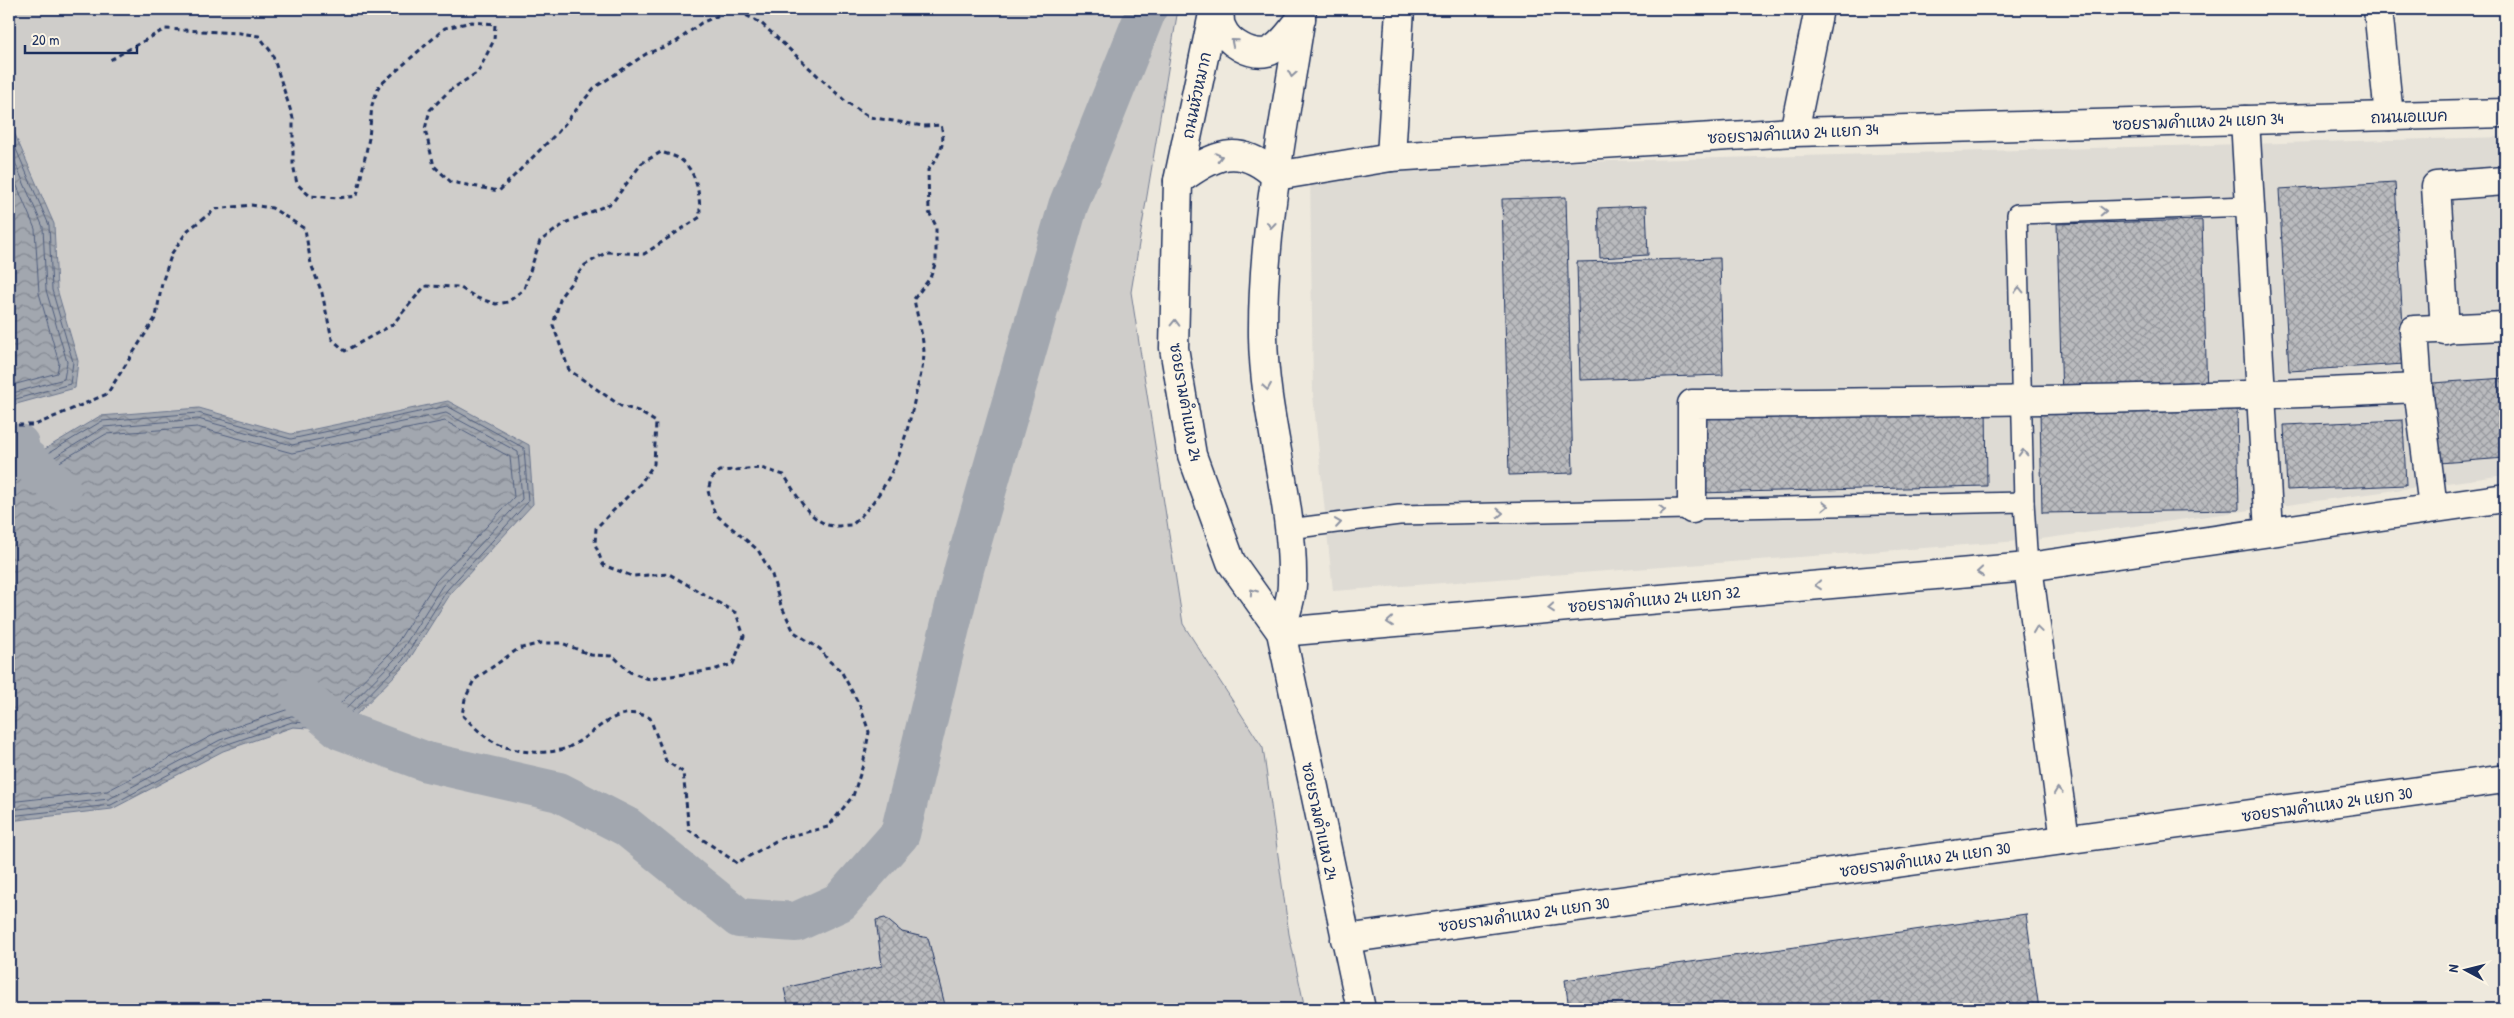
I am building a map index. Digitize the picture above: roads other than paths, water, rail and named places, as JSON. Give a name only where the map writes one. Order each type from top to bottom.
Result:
[{"type":"street","name":"ถนนหัวหมาก","points":[[1178,181],[1214,9]]},
{"type":"street","points":[[1219,9],[1222,28],[1228,38],[1238,46],[1251,51],[1268,52],[1282,42],[1301,14]]},
{"type":"street","points":[[1390,157],[1400,9]]},
{"type":"street","points":[[1794,132],[1819,9]]},
{"type":"street","points":[[2378,9],[2389,116]]},
{"type":"street","points":[[1276,176],[1301,14]]},
{"type":"street","name":"ถนนเอแบค","points":[[2313,118],[2505,113]]},
{"type":"street","name":"ซอยรามคำแหง 24 แยก 34","points":[[1276,176],[1390,157],[1794,132],[2313,118]]},
{"type":"street","points":[[2245,120],[2269,532]]},
{"type":"street","points":[[1178,181],[1209,160],[1231,154],[1265,166],[1276,176]]},
{"type":"street","name":"ซอยรามคำแหง 24","points":[[1276,176],[1266,277],[1264,367],[1289,530],[1292,586],[1281,632]]},
{"type":"street","name":"ซอยรามคำแหง 24","points":[[1178,181],[1174,348],[1192,456],[1231,562],[1281,632],[1361,1009]]},
{"type":"street","points":[[2446,330],[2436,186],[2505,181]]},
{"type":"street","points":[[2433,508],[2418,388],[2414,330],[2505,326]]},
{"type":"street","points":[[1692,509],[1692,404],[2021,402],[2261,396],[2418,388]]},
{"type":"street","name":"ซอยรามคำแหง 24 แยก 32","points":[[1281,632],[2028,567],[2505,498]]},
{"type":"street","points":[[2028,567],[2065,840]]},
{"type":"street","name":"ซอยรามคำแหง 24 แยก 30","points":[[1345,939],[2505,779]]},
{"type":"lane","points":[[2028,567],[2024,502],[2017,214],[2250,206]]},
{"type":"lane","points":[[1289,530],[1399,515],[2024,502]]},
{"type":"water","points":[[9,121],[54,224],[57,289],[78,361],[75,388],[9,406]]},
{"type":"water","points":[[448,401],[529,445],[533,504],[451,593],[407,663],[341,730],[293,727],[223,751],[112,809],[9,821],[9,454],[40,452],[100,416],[199,408],[291,434]]},
{"type":"waterway","points":[[300,695],[341,730],[427,762],[559,792],[627,827],[739,918],[796,922],[840,902],[900,834],[964,569],[1068,206],[1147,9]]},
{"type":"waterway","points":[[19,444],[20,453],[61,489]]}]
